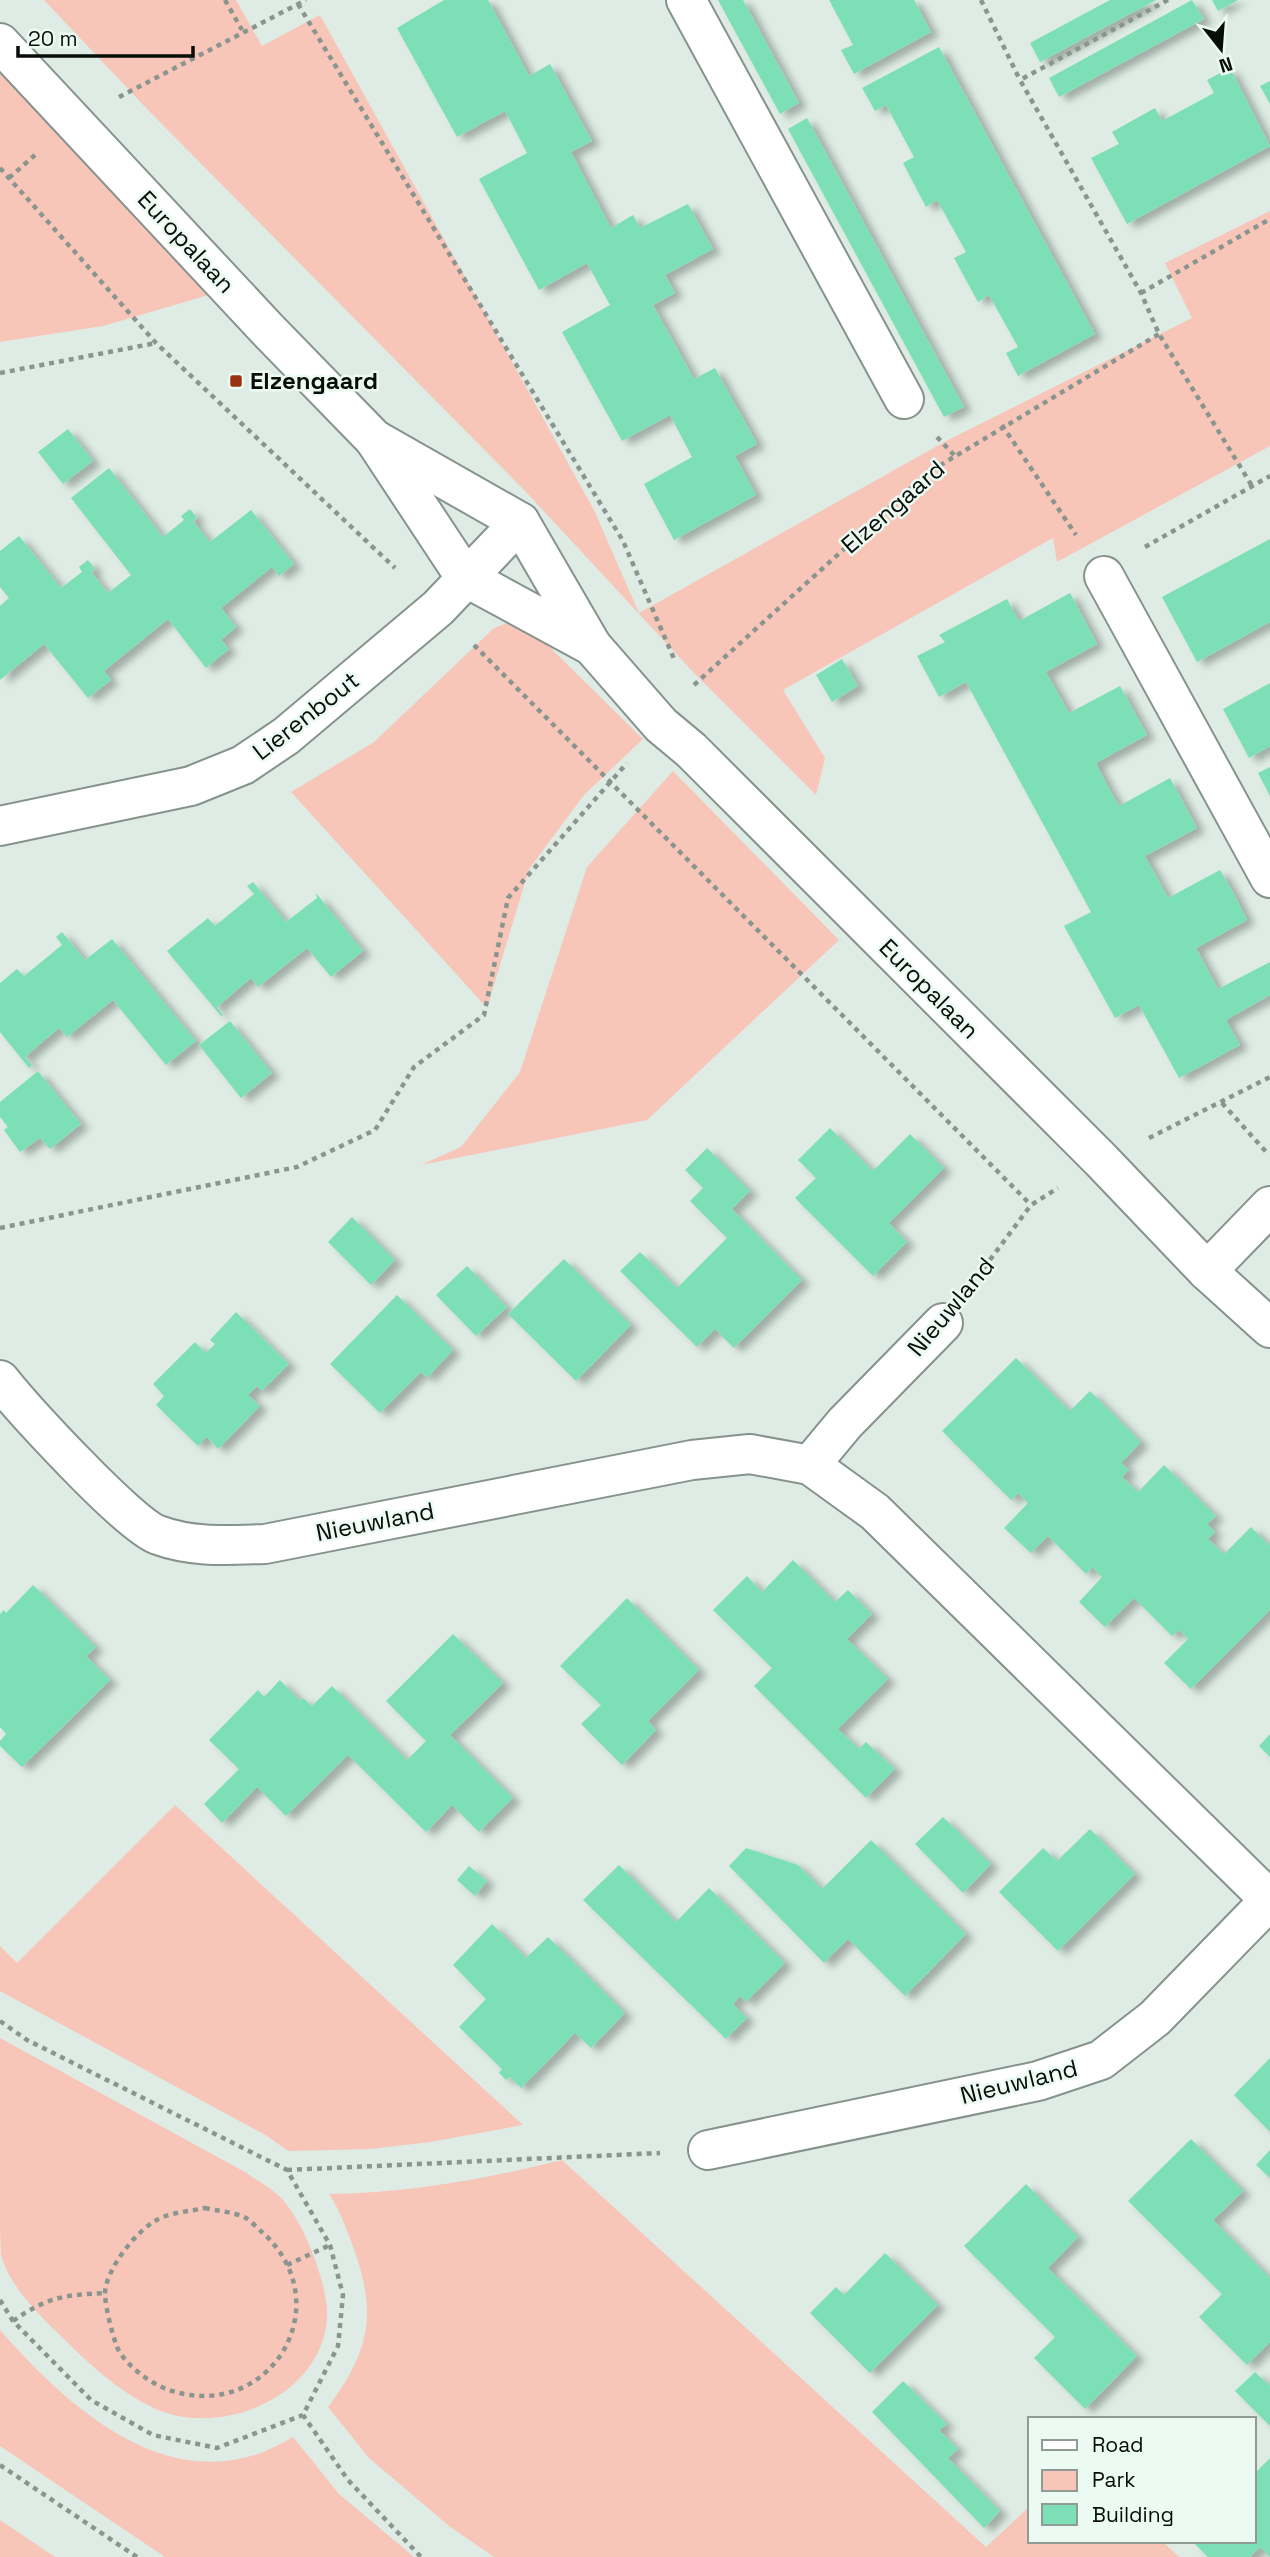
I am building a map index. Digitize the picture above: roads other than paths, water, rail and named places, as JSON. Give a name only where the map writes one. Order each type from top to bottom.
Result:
[{"type":"street","points":[[686,0],[904,399]]},
{"type":"street","name":"Europalaan","points":[[0,43],[374,439],[465,577],[593,646]]},
{"type":"street","name":"Europalaan","points":[[374,439],[520,522],[593,646],[661,725],[691,750],[1101,1160],[1207,1271],[1270,1328]]},
{"type":"street","name":"Lierenbout","points":[[0,826],[191,786],[243,765],[286,736],[438,608],[520,522]]},
{"type":"street","points":[[1104,576],[1270,878]]},
{"type":"street","points":[[1207,1271],[1270,1206]]},
{"type":"street","name":"Nieuwland","points":[[810,1465],[845,1423],[943,1323]]},
{"type":"street","name":"Nieuwland","points":[[0,1380],[20,1405],[155,1535],[204,1545],[265,1544],[692,1460],[750,1454],[810,1465],[876,1511],[1270,1900],[1155,2018],[1101,2060],[1038,2081],[708,2150]]},
{"type":"place","name":"Elzengaard","points":[[236,381]]}]
